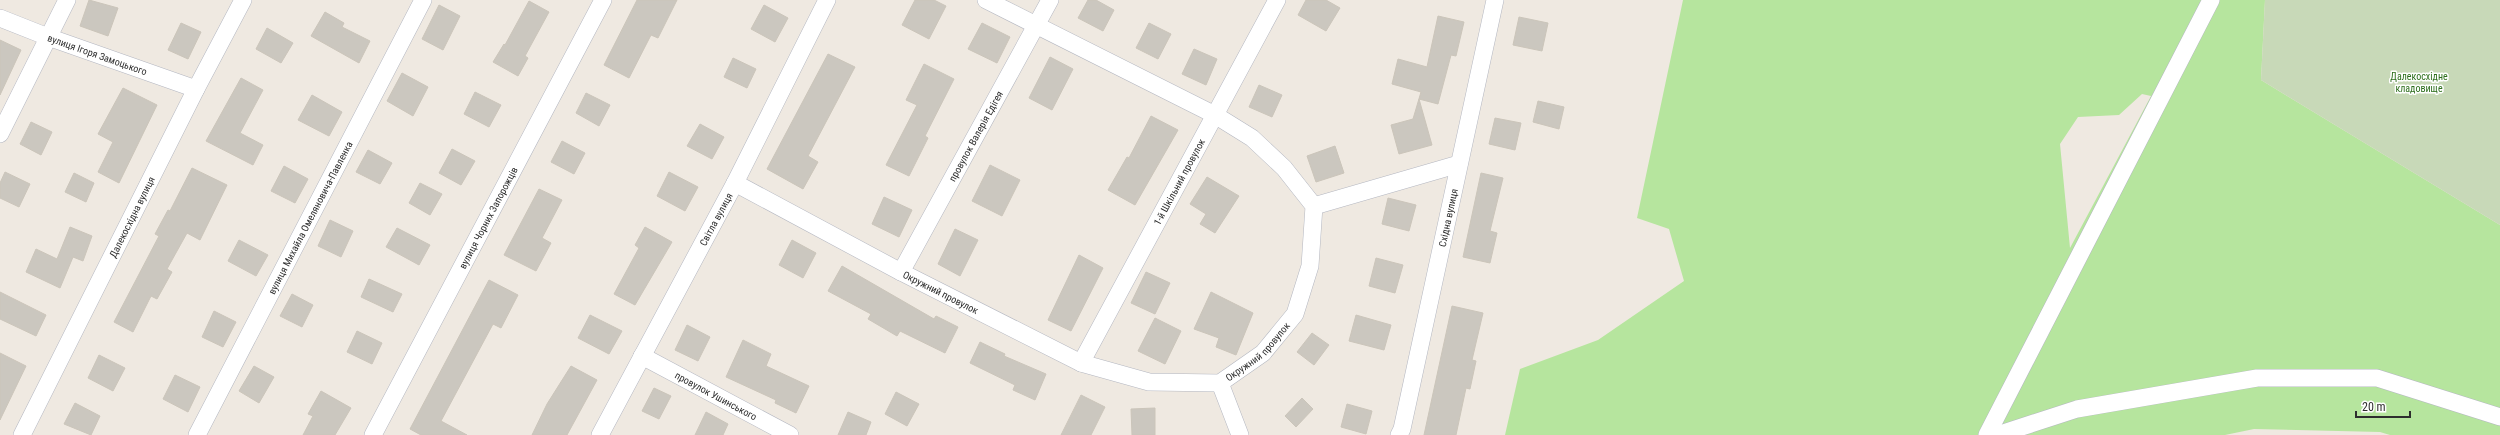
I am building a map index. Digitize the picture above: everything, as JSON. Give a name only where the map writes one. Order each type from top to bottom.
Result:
[{"type":"street","points":[[0,134],[67,0]]},
{"type":"street","name":"Далекосхідна вулиця","points":[[22,435],[196,89],[243,0]]},
{"type":"street","name":"вулиця Михайла Омеляновича-Павленка","points":[[197,435],[423,0]]},
{"type":"street","name":"вулиця Чорних Запорожців","points":[[373,435],[603,0]]},
{"type":"street","points":[[986,0],[1215,115],[1252,138],[1284,168],[1314,206],[1459,164]]},
{"type":"street","name":"провулок Валерія Едігея","points":[[901,272],[1050,0]]},
{"type":"street","name":"1-й Шкільний провулок","points":[[1082,363],[1277,0]]},
{"type":"street","name":"Східна вулиця","points":[[1399,435],[1402,429],[1496,0]]},
{"type":"street","points":[[1987,435],[2211,0]]},
{"type":"street","name":"Світла вулиця","points":[[600,435],[735,183],[820,2]]},
{"type":"street","name":"вулиця Ігоря Замоцького","points":[[0,18],[48,37],[196,89]]},
{"type":"street","name":"Окружний провулок","points":[[735,183],[901,272],[1082,363],[1149,382],[1220,383],[1263,353],[1295,314],[1310,266],[1314,206]]},
{"type":"street","name":"провулок Ушинського","points":[[642,356],[790,435]]},
{"type":"street","points":[[1997,435],[2077,409],[2257,378],[2378,378],[2500,417]]},
{"type":"street","points":[[1220,383],[1240,435]]},
{"type":"green space","points":[[1683,0],[2265,0],[2261,80],[2500,225],[2500,435],[2390,435],[2380,432],[2254,429],[2225,435],[1505,435],[1520,369],[1598,340],[1684,281],[1669,229],[1637,218]],"holes":[[[2142,94],[2151,96],[2070,248],[2060,144],[2078,117],[2119,115]]]},
{"type":"green space","name":"Далекосхідне кладовище","points":[[2265,0],[2500,0],[2500,225],[2261,80]]},
{"type":"building","points":[[89,0],[118,8],[108,36],[80,26]]},
{"type":"building","points":[[637,0],[677,0],[658,38],[651,35],[629,78],[604,65]]},
{"type":"building","points":[[915,0],[934,0],[946,6],[929,39],[902,25]]},
{"type":"building","points":[[1088,0],[1096,0],[1114,10],[1103,31],[1078,18]]},
{"type":"building","points":[[1306,0],[1326,0],[1340,8],[1326,31],[1298,15]]},
{"type":"building","points":[[529,1],[549,12],[525,56],[528,58],[518,76],[493,62],[504,44],[505,45]]},
{"type":"building","points":[[439,5],[460,16],[443,50],[422,39]]},
{"type":"building","points":[[764,5],[788,18],[775,42],[751,29]]},
{"type":"building","points":[[325,12],[344,23],[342,27],[370,41],[359,63],[311,36]]},
{"type":"building","points":[[1438,16],[1464,22],[1456,56],[1451,55],[1438,104],[1419,99],[1432,145],[1399,154],[1391,125],[1413,119],[1421,92],[1392,84],[1398,59],[1427,67]]},
{"type":"building","points":[[1519,17],[1548,23],[1542,51],[1513,45]]},
{"type":"building","points":[[181,23],[201,32],[188,59],[168,50]]},
{"type":"building","points":[[982,23],[1010,37],[997,63],[968,49]]},
{"type":"building","points":[[1149,23],[1171,34],[1158,59],[1136,48]]},
{"type":"building","points":[[267,28],[293,43],[281,63],[256,49]]},
{"type":"building","points":[[0,40],[21,50],[0,95]]},
{"type":"building","points":[[1194,49],[1217,59],[1206,85],[1182,74]]},
{"type":"building","points":[[828,54],[855,67],[808,156],[818,162],[803,189],[767,169]]},
{"type":"building","points":[[1050,57],[1073,69],[1052,110],[1029,98]]},
{"type":"building","points":[[733,58],[756,69],[747,88],[724,77]]},
{"type":"building","points":[[924,64],[954,79],[925,136],[928,138],[909,176],[886,165],[917,105],[906,100]]},
{"type":"building","points":[[402,73],[428,87],[413,116],[387,101]]},
{"type":"building","points":[[241,78],[263,90],[240,133],[263,145],[253,165],[206,141]]},
{"type":"building","points":[[1259,85],[1282,95],[1272,117],[1249,107]]},
{"type":"building","points":[[123,88],[157,105],[119,183],[98,172],[113,142],[98,134]]},
{"type":"building","points":[[475,92],[501,105],[489,127],[464,114]]},
{"type":"building","points":[[586,93],[610,105],[599,126],[576,113]]},
{"type":"building","points":[[312,95],[342,112],[329,136],[298,120]]},
{"type":"building","points":[[1538,101],[1564,107],[1559,129],[1533,122]]},
{"type":"building","points":[[1151,116],[1178,130],[1135,205],[1108,190],[1127,157],[1129,158]]},
{"type":"building","points":[[1495,118],[1521,123],[1515,150],[1489,144]]},
{"type":"building","points":[[31,122],[52,132],[41,155],[20,144]]},
{"type":"building","points":[[700,124],[724,137],[712,159],[687,146]]},
{"type":"building","points":[[562,141],[585,153],[574,174],[551,162]]},
{"type":"building","points":[[1335,146],[1344,173],[1316,182],[1307,156]]},
{"type":"building","points":[[452,149],[475,161],[461,185],[439,173]]},
{"type":"building","points":[[368,150],[392,163],[380,184],[356,172]]},
{"type":"building","points":[[990,165],[1020,180],[1002,216],[972,201]]},
{"type":"building","points":[[284,166],[308,179],[295,203],[271,191]]},
{"type":"building","points":[[192,168],[227,185],[200,240],[187,233],[167,269],[172,272],[157,299],[151,296],[133,332],[114,322],[159,236],[155,234],[168,210],[170,211]]},
{"type":"building","points":[[5,172],[30,184],[19,207],[0,198],[0,183]]},
{"type":"building","points":[[669,172],[698,187],[685,211],[657,196]]},
{"type":"building","points":[[74,173],[94,183],[86,202],[65,192]]},
{"type":"building","points":[[1481,173],[1503,178],[1490,231],[1497,233],[1490,263],[1463,257]]},
{"type":"building","points":[[1207,177],[1239,196],[1215,233],[1200,224],[1206,214],[1190,204]]},
{"type":"building","points":[[420,183],[442,194],[430,215],[409,203]]},
{"type":"building","points":[[539,189],[562,200],[542,238],[551,243],[536,271],[504,255]]},
{"type":"building","points":[[884,197],[912,210],[899,237],[872,224]]},
{"type":"building","points":[[1388,198],[1416,205],[1409,231],[1382,224]]},
{"type":"building","points":[[330,220],[353,231],[341,257],[318,246]]},
{"type":"building","points":[[70,227],[92,236],[83,261],[73,257],[60,288],[26,272],[36,249],[57,259]]},
{"type":"building","points":[[645,227],[672,242],[635,305],[614,294],[639,248],[635,245]]},
{"type":"building","points":[[397,228],[430,245],[419,265],[386,247]]},
{"type":"building","points":[[955,229],[978,240],[960,276],[938,264]]},
{"type":"building","points":[[239,240],[268,255],[256,276],[228,261]]},
{"type":"building","points":[[792,240],[816,253],[803,278],[779,265]]},
{"type":"building","points":[[1079,255],[1103,268],[1071,331],[1048,320]]},
{"type":"building","points":[[1376,258],[1403,265],[1395,293],[1369,286]]},
{"type":"building","points":[[842,266],[934,319],[936,316],[958,327],[945,353],[900,331],[897,336],[868,319],[871,314],[828,291]]},
{"type":"building","points":[[1146,272],[1170,283],[1155,314],[1131,303]]},
{"type":"building","points":[[369,279],[402,294],[393,312],[361,297]]},
{"type":"building","points":[[489,280],[518,295],[501,328],[493,324],[441,421],[467,435],[421,435],[410,429]]},
{"type":"building","points":[[0,292],[46,315],[36,336],[0,319]]},
{"type":"building","points":[[1211,292],[1253,313],[1236,355],[1216,347],[1219,338],[1194,329]]},
{"type":"building","points":[[292,294],[313,305],[302,327],[280,316]]},
{"type":"building","points":[[1452,306],[1483,313],[1472,360],[1476,361],[1470,389],[1466,388],[1456,435],[1424,435]]},
{"type":"building","points":[[214,311],[236,322],[223,347],[202,337]]},
{"type":"building","points":[[590,315],[622,331],[609,354],[578,338]]},
{"type":"building","points":[[1356,315],[1391,325],[1384,350],[1349,341]]},
{"type":"building","points":[[1155,318],[1181,331],[1165,364],[1138,351]]},
{"type":"building","points":[[687,325],[710,337],[698,361],[675,350]]},
{"type":"building","points":[[357,331],[382,343],[372,364],[347,352]]},
{"type":"building","points":[[1312,333],[1329,345],[1314,365],[1297,352]]},
{"type":"building","points":[[743,340],[771,354],[766,366],[809,386],[796,413],[775,403],[776,400],[726,377]]},
{"type":"building","points":[[980,342],[1005,354],[1004,356],[1046,374],[1035,400],[1013,390],[1015,385],[970,363]]},
{"type":"building","points":[[0,353],[26,366],[0,420]]},
{"type":"building","points":[[99,355],[125,368],[113,391],[88,378]]},
{"type":"building","points":[[254,366],[274,377],[259,403],[239,391]]},
{"type":"building","points":[[571,366],[597,380],[567,435],[532,435],[547,404]]},
{"type":"building","points":[[175,375],[200,387],[188,412],[163,399]]},
{"type":"building","points":[[654,388],[671,396],[659,419],[642,411]]},
{"type":"building","points":[[321,391],[351,408],[335,435],[303,435],[313,416],[308,414]]},
{"type":"building","points":[[896,392],[919,404],[907,426],[885,414]]},
{"type":"building","points":[[1081,395],[1105,407],[1091,435],[1061,435]]},
{"type":"building","points":[[1302,398],[1313,409],[1296,427],[1285,416]]},
{"type":"building","points":[[75,403],[100,416],[91,435],[64,424]]},
{"type":"building","points":[[1347,404],[1372,411],[1366,434],[1341,427]]},
{"type":"building","points":[[1155,408],[1155,435],[1132,435],[1131,409]]},
{"type":"building","points":[[706,412],[728,424],[723,435],[695,435]]},
{"type":"building","points":[[848,412],[871,422],[866,435],[838,435]]}]
